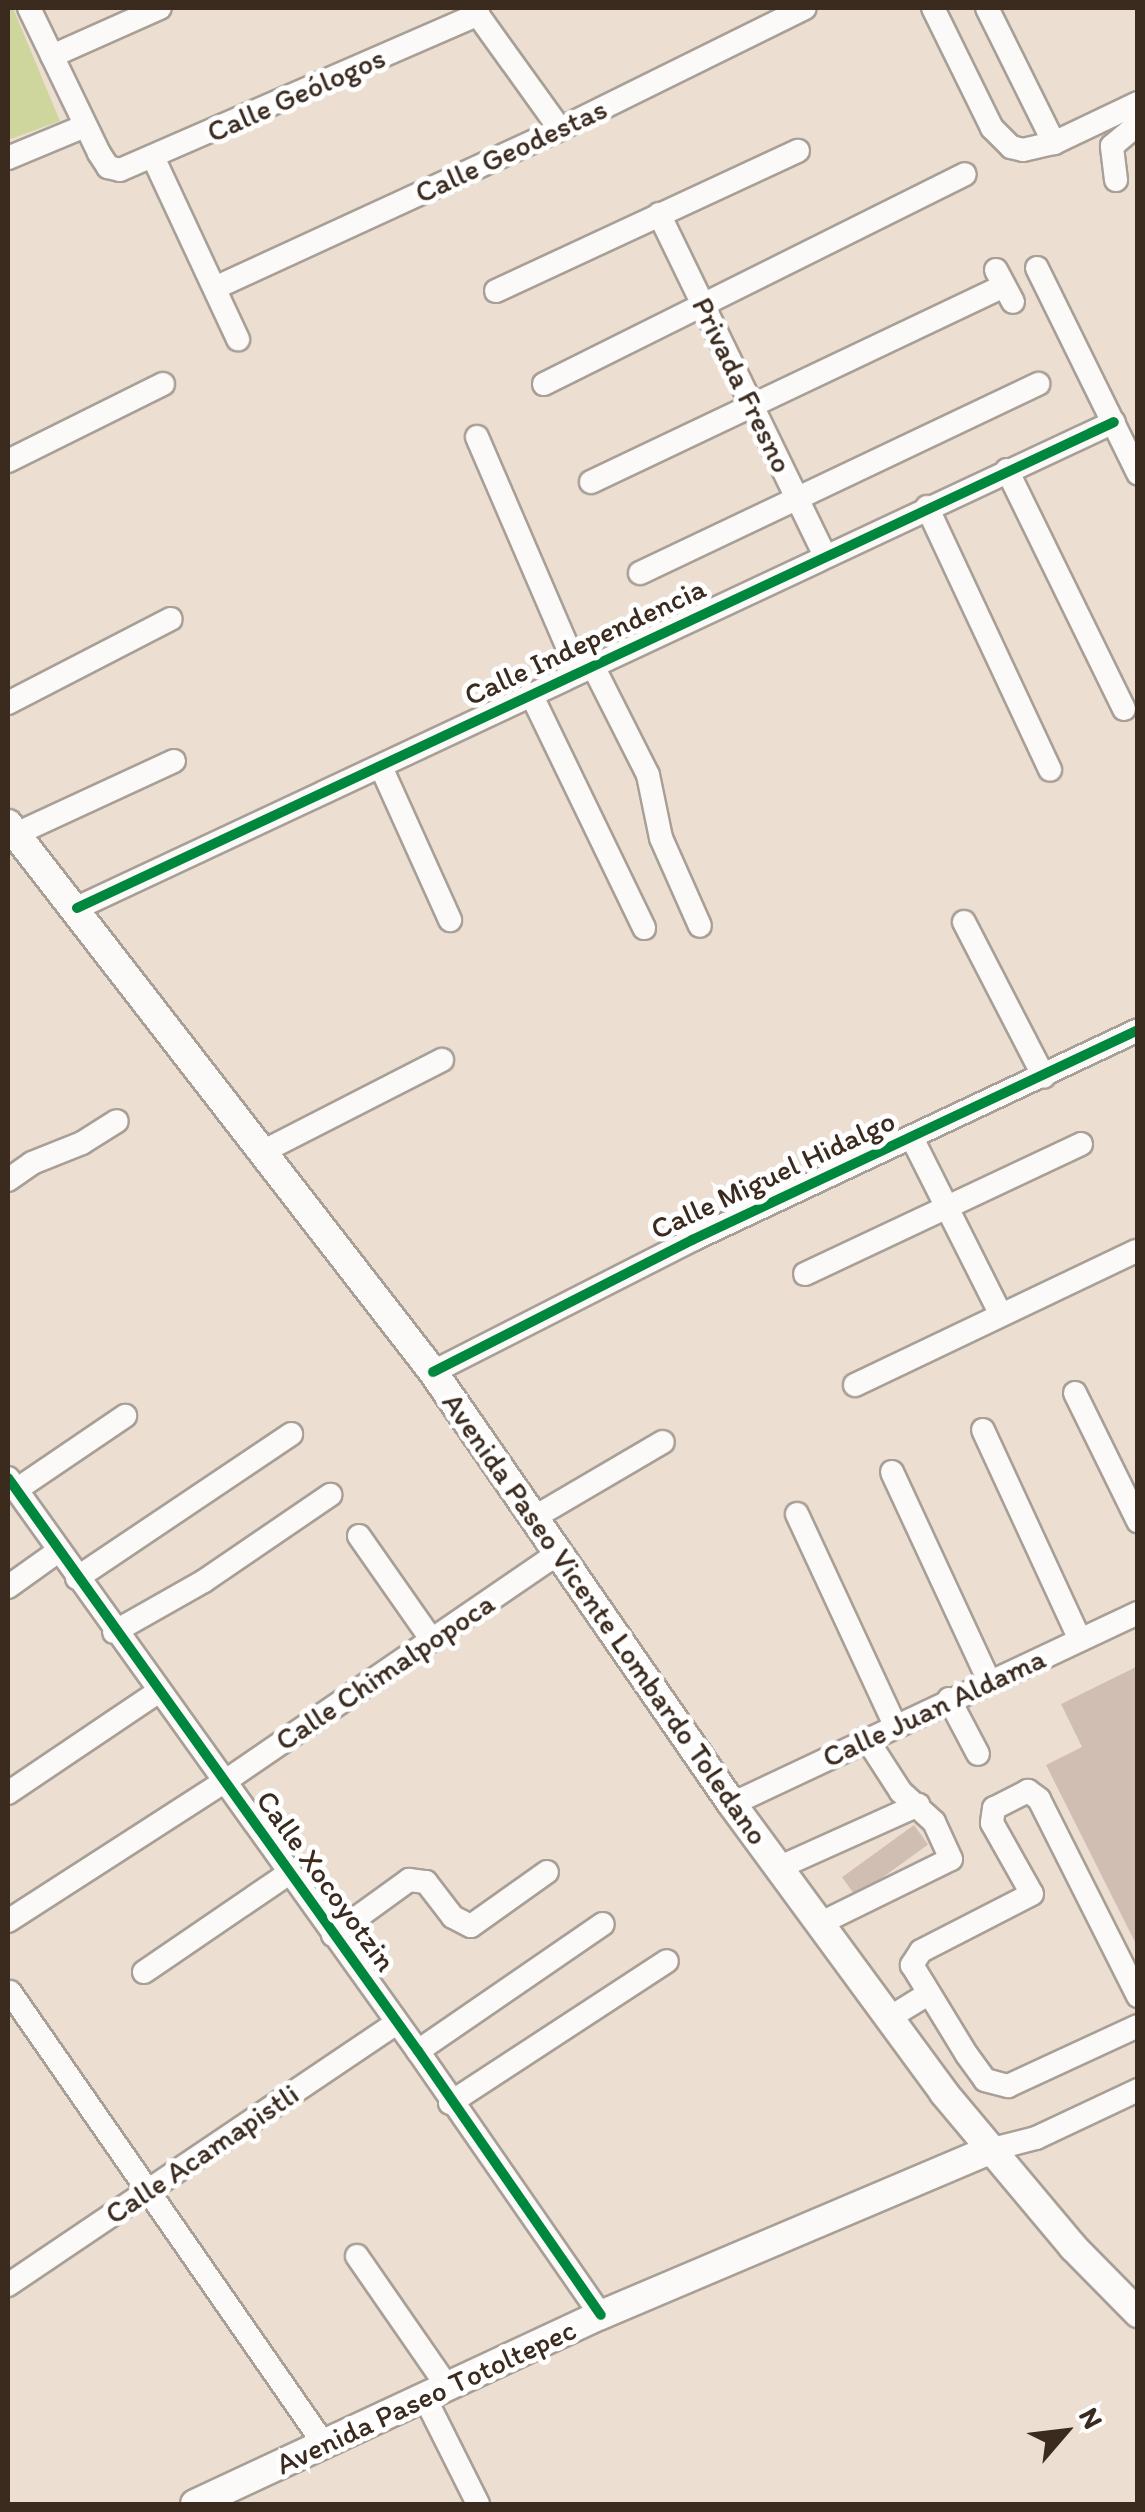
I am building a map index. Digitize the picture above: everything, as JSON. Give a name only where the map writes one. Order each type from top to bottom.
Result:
[{"type":"main road","name":"Avenida Paseo Vicente Lombardo Toledano","points":[[12,829],[78,908],[433,1372],[732,1804],[988,2150],[1138,2313]]},
{"type":"main road","name":"Avenida Paseo Totoltepec","points":[[201,2503],[601,2316],[988,2150]]},
{"type":"street","points":[[8,158],[85,126],[29,8]]},
{"type":"street","points":[[52,56],[160,8]]},
{"type":"street","name":"Calle Geodestas","points":[[215,288],[560,129],[804,8]]},
{"type":"street","points":[[933,8],[1001,140],[1023,150],[1054,143],[1138,103]]},
{"type":"street","points":[[988,8],[1054,143]]},
{"type":"street","points":[[476,11],[560,129]]},
{"type":"street","name":"Calle Geólogos","points":[[85,126],[112,170],[126,170],[476,11]]},
{"type":"street","points":[[1116,180],[1112,146],[1138,124]]},
{"type":"street","points":[[496,291],[788,155]]},
{"type":"street","points":[[154,159],[238,339]]},
{"type":"street","points":[[544,385],[965,174]]},
{"type":"street","name":"Privada Fresno","points":[[659,214],[825,556]]},
{"type":"street","points":[[1037,268],[1138,473]]},
{"type":"street","points":[[579,460],[595,489],[750,404],[1004,286]]},
{"type":"street","points":[[8,462],[164,384]]},
{"type":"street","points":[[640,573],[1038,384]]},
{"type":"street","name":"Calle Independencia","points":[[78,908],[1114,422]]},
{"type":"street","points":[[477,438],[586,669],[648,775],[661,838],[700,926]]},
{"type":"street","points":[[1007,470],[1124,709]]},
{"type":"street","points":[[927,507],[1050,770]]},
{"type":"street","points":[[8,703],[171,619]]},
{"type":"street","points":[[531,694],[644,928]]},
{"type":"street","points":[[12,829],[174,761]]},
{"type":"street","points":[[381,767],[450,920]]},
{"type":"street","points":[[964,922],[1044,1077]]},
{"type":"street","name":"Calle Miguel Hidalgo","points":[[433,1372],[692,1240],[1135,1037]]},
{"type":"street","points":[[264,1151],[442,1060]]},
{"type":"street","points":[[8,1180],[32,1162],[82,1142],[117,1121]]},
{"type":"street","points":[[912,1138],[1000,1313]]},
{"type":"street","points":[[806,1274],[1081,1144]]},
{"type":"street","points":[[855,1385],[1136,1251]]},
{"type":"street","points":[[1075,1393],[1138,1520]]},
{"type":"street","points":[[12,1484],[125,1416]]},
{"type":"street","points":[[983,1430],[1080,1640]]},
{"type":"street","points":[[77,1578],[291,1434]]},
{"type":"street","points":[[535,1517],[663,1442]]},
{"type":"street","points":[[892,1472],[988,1681]]},
{"type":"street","name":"Calle Xocoyotzin","points":[[12,1484],[114,1632],[418,2051],[450,2103],[601,2316]]},
{"type":"street","points":[[114,1632],[204,1580],[330,1494]]},
{"type":"street","points":[[798,1514],[895,1724]]},
{"type":"street","points":[[359,1536],[431,1640]]},
{"type":"street","points":[[8,1586],[58,1552]]},
{"type":"street","name":"Calle Chimalpopoca","points":[[8,1921],[224,1782],[560,1552]]},
{"type":"street","name":"Calle Juan Aldama","points":[[732,1804],[895,1724],[1138,1613]]},
{"type":"street","points":[[8,1793],[158,1692]]},
{"type":"street","points":[[950,1699],[978,1754]]},
{"type":"street","points":[[819,1924],[949,1862],[952,1853],[918,1805],[900,1792],[866,1738]]},
{"type":"street","points":[[1136,1990],[1046,1811],[1028,1792],[1002,1802],[990,1814],[1032,1894],[914,1958],[914,1972],[978,2072],[996,2085],[1008,2086],[1138,2026]]},
{"type":"street","points":[[778,1868],[918,1805]]},
{"type":"street","points":[[333,1934],[409,1880],[426,1882],[452,1917],[471,1926],[547,1872]]},
{"type":"street","points":[[144,1972],[289,1873]]},
{"type":"street","points":[[418,2051],[603,1924]]},
{"type":"street","points":[[450,2103],[668,1961]]},
{"type":"street","points":[[10,1992],[324,2444]]},
{"type":"street","points":[[894,2025],[932,2000]]},
{"type":"street","name":"Calle Acamapistli","points":[[8,2285],[397,2024]]},
{"type":"street","points":[[988,2150],[1036,2138],[1138,2090]]},
{"type":"street","points":[[358,2256],[436,2391],[478,2504]]},
{"type":"green space","points":[[8,8],[13,8],[60,121],[8,140]]},
{"type":"building","points":[[1138,1666],[1138,1948],[1046,1765],[1082,1747],[1061,1704]]},
{"type":"building","points":[[914,1825],[928,1844],[856,1897],[842,1877]]},
{"type":"cycle path","points":[[77,908],[1114,422]]},
{"type":"cycle path","points":[[433,1372],[692,1240],[1138,1030]]},
{"type":"cycle path","points":[[8,1478],[418,2051],[601,2315]]}]
